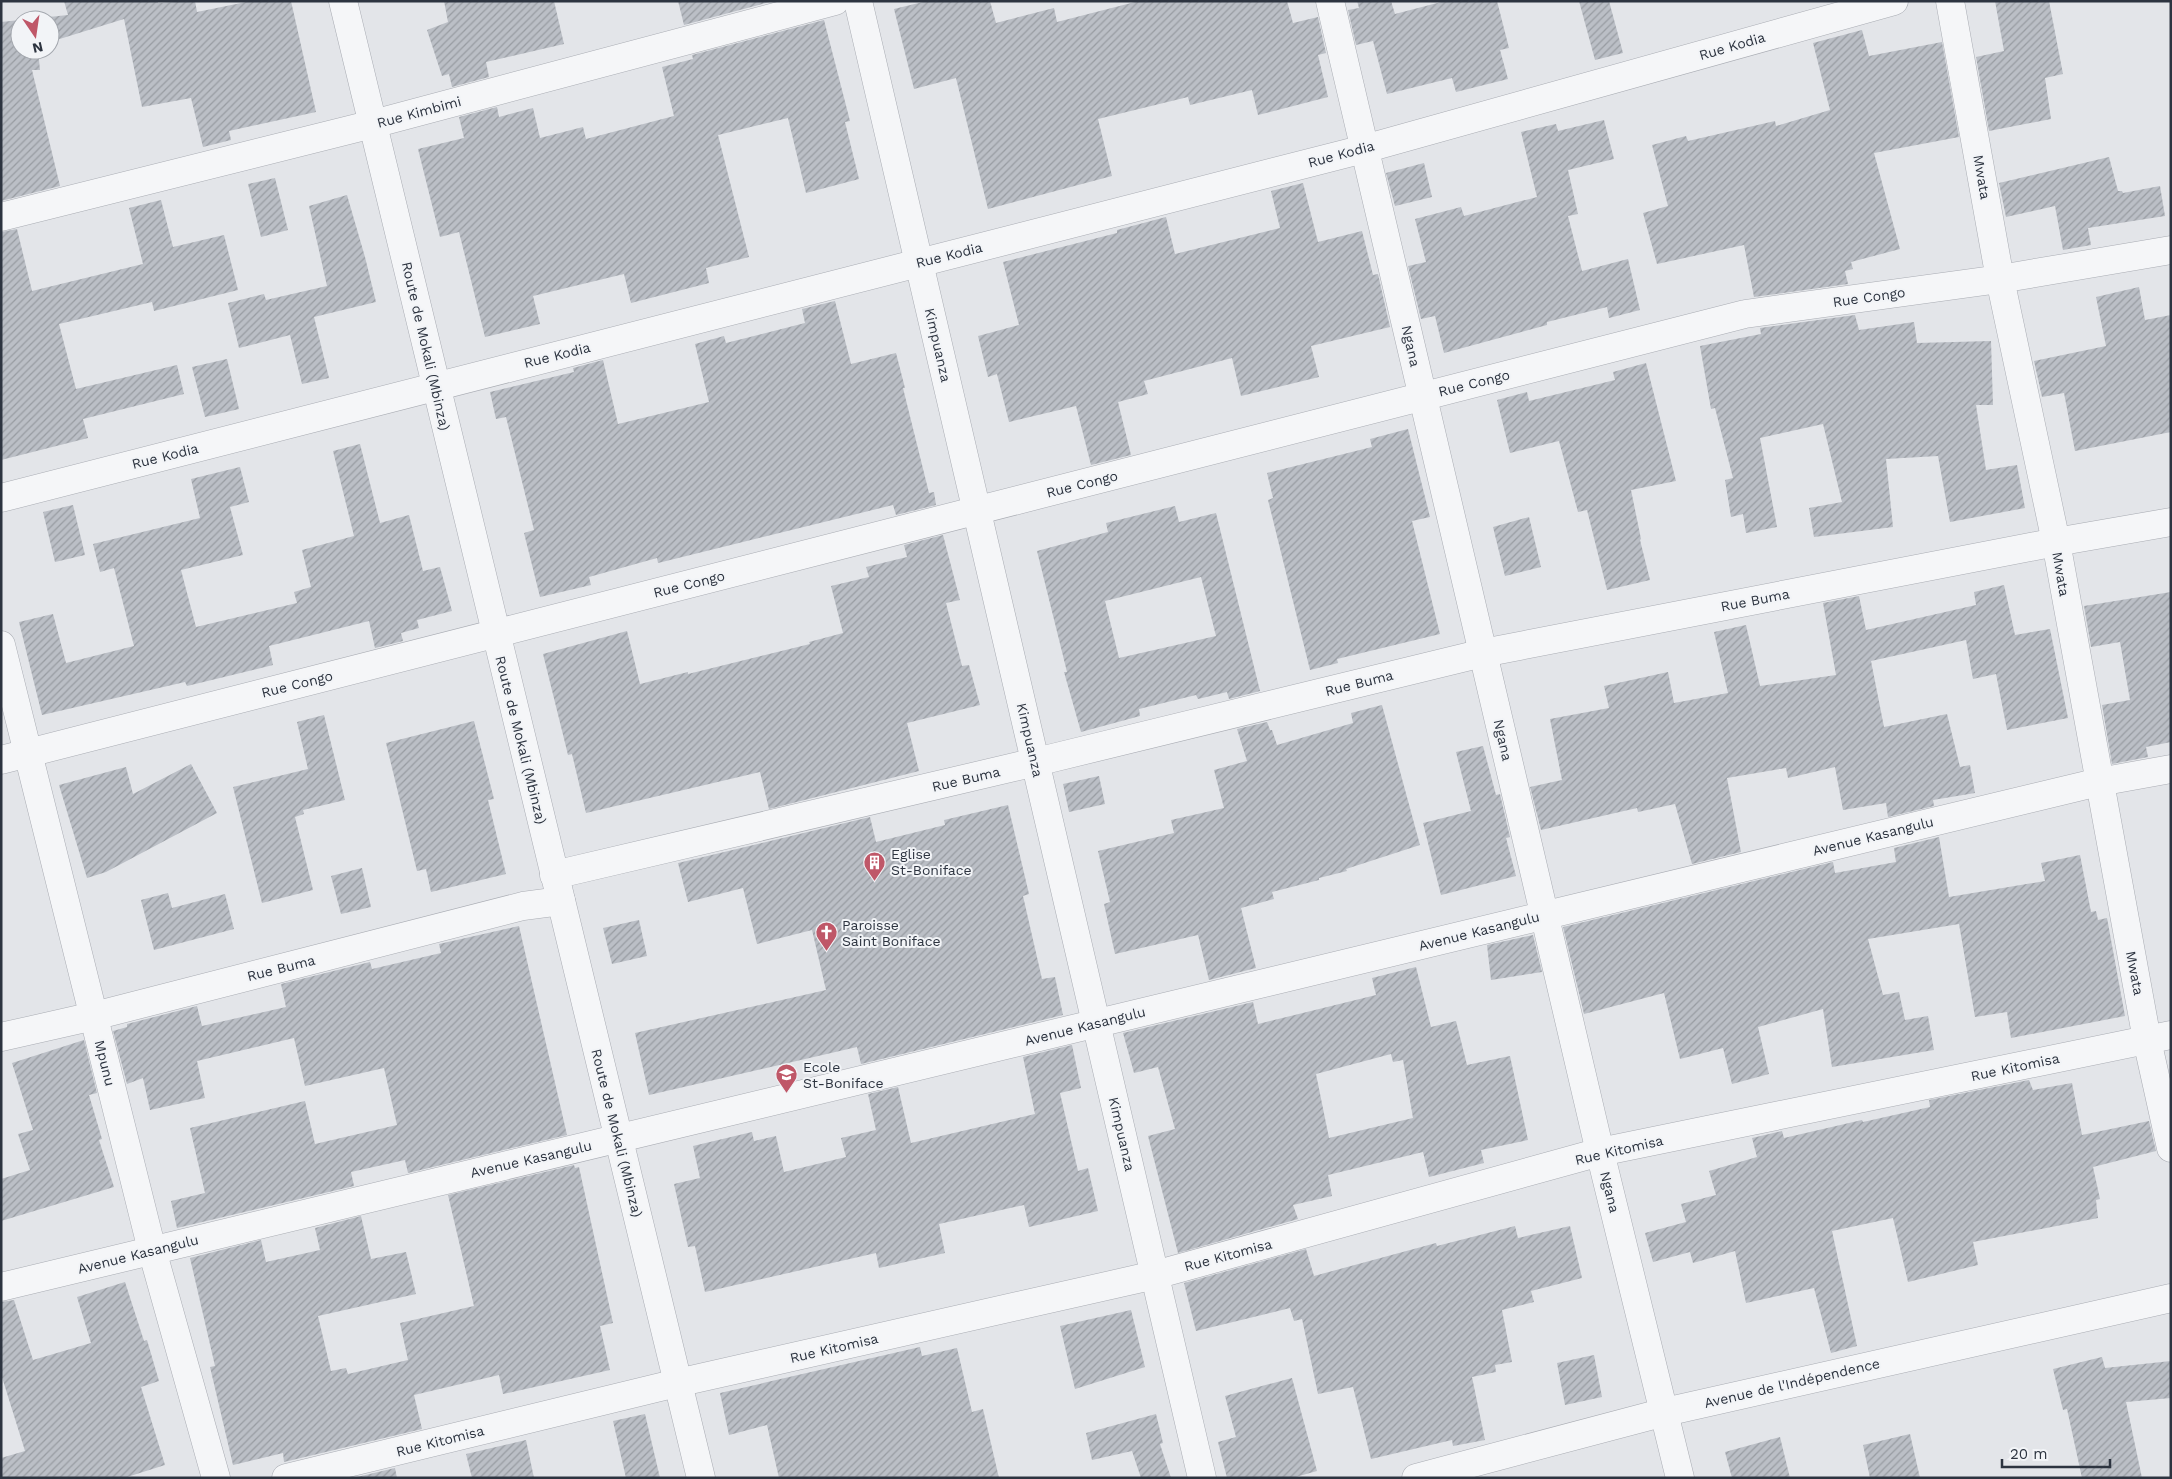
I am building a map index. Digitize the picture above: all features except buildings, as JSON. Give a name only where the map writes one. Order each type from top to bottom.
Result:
[{"type":"street","name":"Route de Mokali (Mbinza)","points":[[342,1],[701,1478]]},
{"type":"street","name":"Rue Kimbimi","points":[[1,217],[373,124],[835,1]]},
{"type":"street","name":"Kimpuanza","points":[[858,1],[1202,1478]]},
{"type":"street","name":"Ngana","points":[[1330,1],[1600,1152],[1680,1478]]},
{"type":"street","name":"Rue Kodia","points":[[1,498],[1364,148],[1894,1]]},
{"type":"street","name":"Mwata","points":[[1950,1],[2000,279],[2056,542],[2099,782],[2159,1038],[2171,1148]]},
{"type":"street","name":"Rue Congo","points":[[1,760],[1745,314],[2000,279],[2171,250]]},
{"type":"street","name":"Rue Buma","points":[[1,1037],[94,1016],[523,906],[558,888],[1036,762],[1483,653],[2056,542],[2171,522]]},
{"type":"street","name":"Mpunu","points":[[1,645],[152,1250],[216,1478]]},
{"type":"street","name":"Avenue Kasangulu","points":[[1,1287],[2099,782],[2171,769]]},
{"type":"street","name":"Rue Kitomisa","points":[[286,1478],[677,1383],[1155,1275],[1600,1152],[2159,1038]]},
{"type":"street","name":"Avenue de l'Indépendence","points":[[1416,1478],[1665,1412],[2171,1298]]},
{"type":"place","name":"Eglise St-Boniface","points":[[875,881]]},
{"type":"place","name":"Paroisse Saint Boniface","points":[[826,952]]},
{"type":"place","name":"Ecole St-Boniface","points":[[787,1094]]}]
